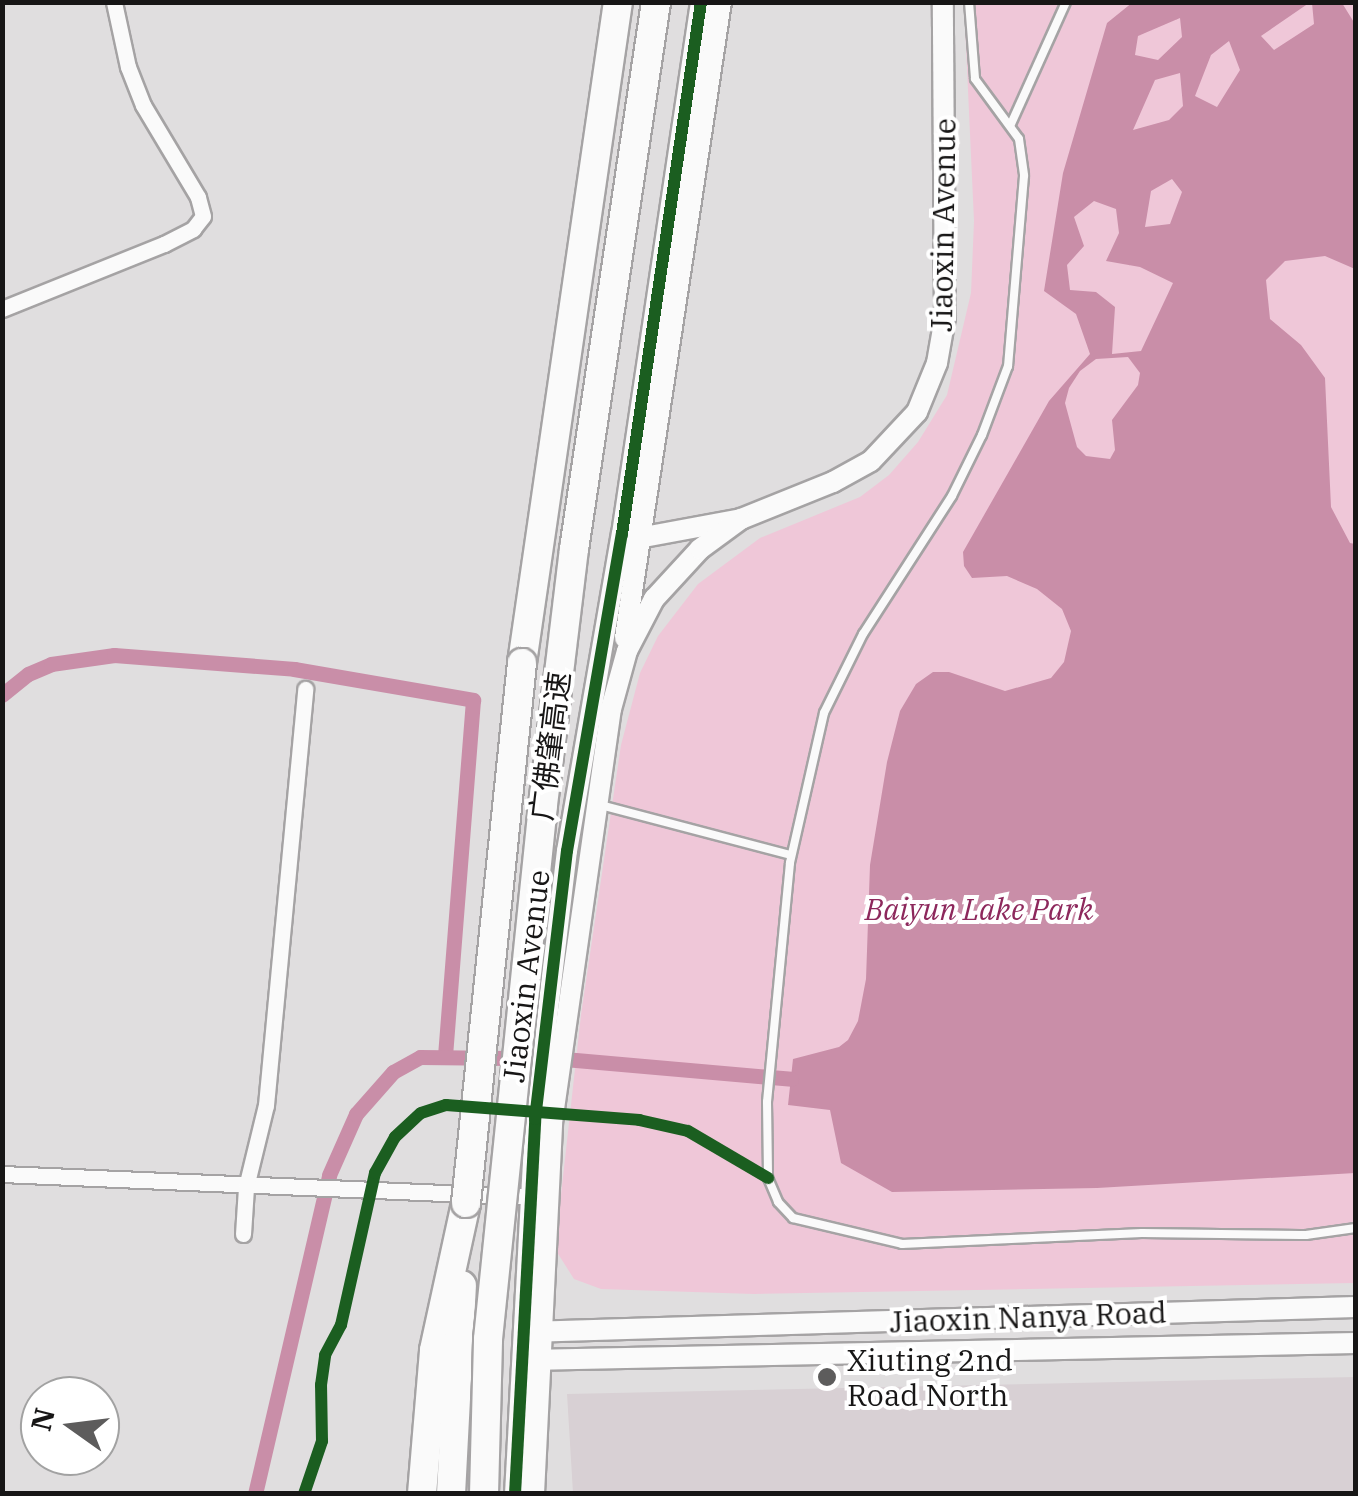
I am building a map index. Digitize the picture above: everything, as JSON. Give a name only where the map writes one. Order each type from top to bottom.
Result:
[{"type":"highway","name":"广佛肇高速","points":[[451,1494],[466,1204],[522,663],[618,2]]},
{"type":"highway","name":"广佛肇高速","points":[[484,1494],[488,1339],[543,805],[574,548],[656,2]]},
{"type":"highway","points":[[422,1494],[434,1350],[466,1204]]},
{"type":"street","points":[[2,308],[164,244],[193,228],[203,216],[198,197],[143,105],[128,67],[114,2]]},
{"type":"street","points":[[633,535],[654,305],[701,2]]},
{"type":"street","points":[[601,708],[676,290],[721,2]]},
{"type":"street","name":"Jiaoxin Avenue","points":[[515,1494],[529,1360],[543,1121],[557,1008],[567,851],[601,708],[654,599],[700,549],[741,520],[871,461],[906,427],[929,387],[946,317],[943,2]]},
{"type":"street","name":"Jiaoxin Avenue","points":[[633,535],[741,520]]},
{"type":"street","points":[[243,1234],[246,1187],[266,1105],[305,689]]},
{"type":"street","name":"Jiaoxin Avenue","points":[[557,1008],[596,804],[601,708]]},
{"type":"street","points":[[2,1174],[538,1197]]},
{"type":"street","name":"Jiaoxin Nanya Road","points":[[530,1332],[1356,1307]]},
{"type":"street","name":"Jiaoxin Nanya Road","points":[[529,1360],[1356,1343]]},
{"type":"street","name":"Jiaoxin Avenue","points":[[529,1360],[534,1494]]},
{"type":"lane","points":[[969,2],[975,78],[993,109],[1011,124],[1018,138],[1024,176],[1008,366],[982,435],[952,496],[863,634],[824,713],[791,855],[767,1102],[768,1178],[778,1202],[794,1218],[902,1244],[1142,1233],[1306,1234],[1356,1228]]},
{"type":"lane","points":[[1011,124],[1066,2]]},
{"type":"lane","points":[[596,804],[791,855]]},
{"type":"shaded area","points":[[1133,2],[1309,3],[1261,36],[1274,50],[1314,24],[1312,3],[1342,3],[1355,24],[1355,269],[1325,256],[1285,261],[1266,280],[1270,319],[1301,345],[1325,378],[1331,507],[1350,543],[1355,544],[1355,1173],[1097,1188],[892,1192],[841,1163],[830,1110],[788,1105],[793,1059],[839,1047],[848,1040],[858,1021],[866,979],[870,865],[887,762],[900,711],[916,684],[933,672],[949,672],[1005,691],[1051,678],[1064,662],[1071,631],[1062,609],[1037,589],[1007,576],[972,578],[964,566],[963,552],[1049,401],[1090,354],[1076,314],[1044,291],[1063,173],[1107,23]],"holes":[[[1180,18],[1182,37],[1158,60],[1135,55],[1138,36]],[[1229,41],[1240,70],[1217,107],[1195,96],[1211,55]],[[1180,73],[1183,106],[1169,120],[1133,130],[1155,80]],[[1172,179],[1182,192],[1170,224],[1145,227],[1151,191]],[[1094,201],[1116,209],[1119,233],[1106,261],[1140,267],[1173,283],[1141,351],[1112,354],[1115,307],[1096,292],[1070,290],[1067,265],[1084,246],[1074,217]],[[1128,357],[1140,373],[1138,385],[1112,420],[1115,450],[1110,459],[1086,456],[1077,447],[1065,403],[1080,371],[1096,359]]]},
{"type":"shaded area","points":[[1355,1377],[1355,1493],[573,1493],[567,1394]]},
{"type":"green space","name":"Baiyun Lake Park","points":[[964,3],[1355,3],[1355,1283],[754,1294],[601,1289],[574,1279],[555,1249],[581,1015],[621,745],[640,673],[658,636],[698,584],[760,538],[860,497],[889,475],[918,442],[947,395],[971,293],[974,221]]},
{"type":"waterway","points":[[2,695],[28,674],[51,664],[114,655],[294,669],[473,700],[445,1057]]},
{"type":"waterway","points":[[255,1494],[329,1175],[356,1114],[393,1072],[420,1057],[520,1058]]},
{"type":"waterway","points":[[553,1058],[791,1079]]},
{"type":"cycle path","points":[[515,1494],[535,1119],[567,851],[622,534],[701,2]]},
{"type":"cycle path","points":[[304,1494],[322,1441],[325,1355],[341,1325],[375,1173],[395,1137],[421,1113],[446,1105],[639,1120],[688,1131],[768,1178]]},
{"type":"place","name":"Xiuting 2nd Road North","points":[[827,1377]]}]
